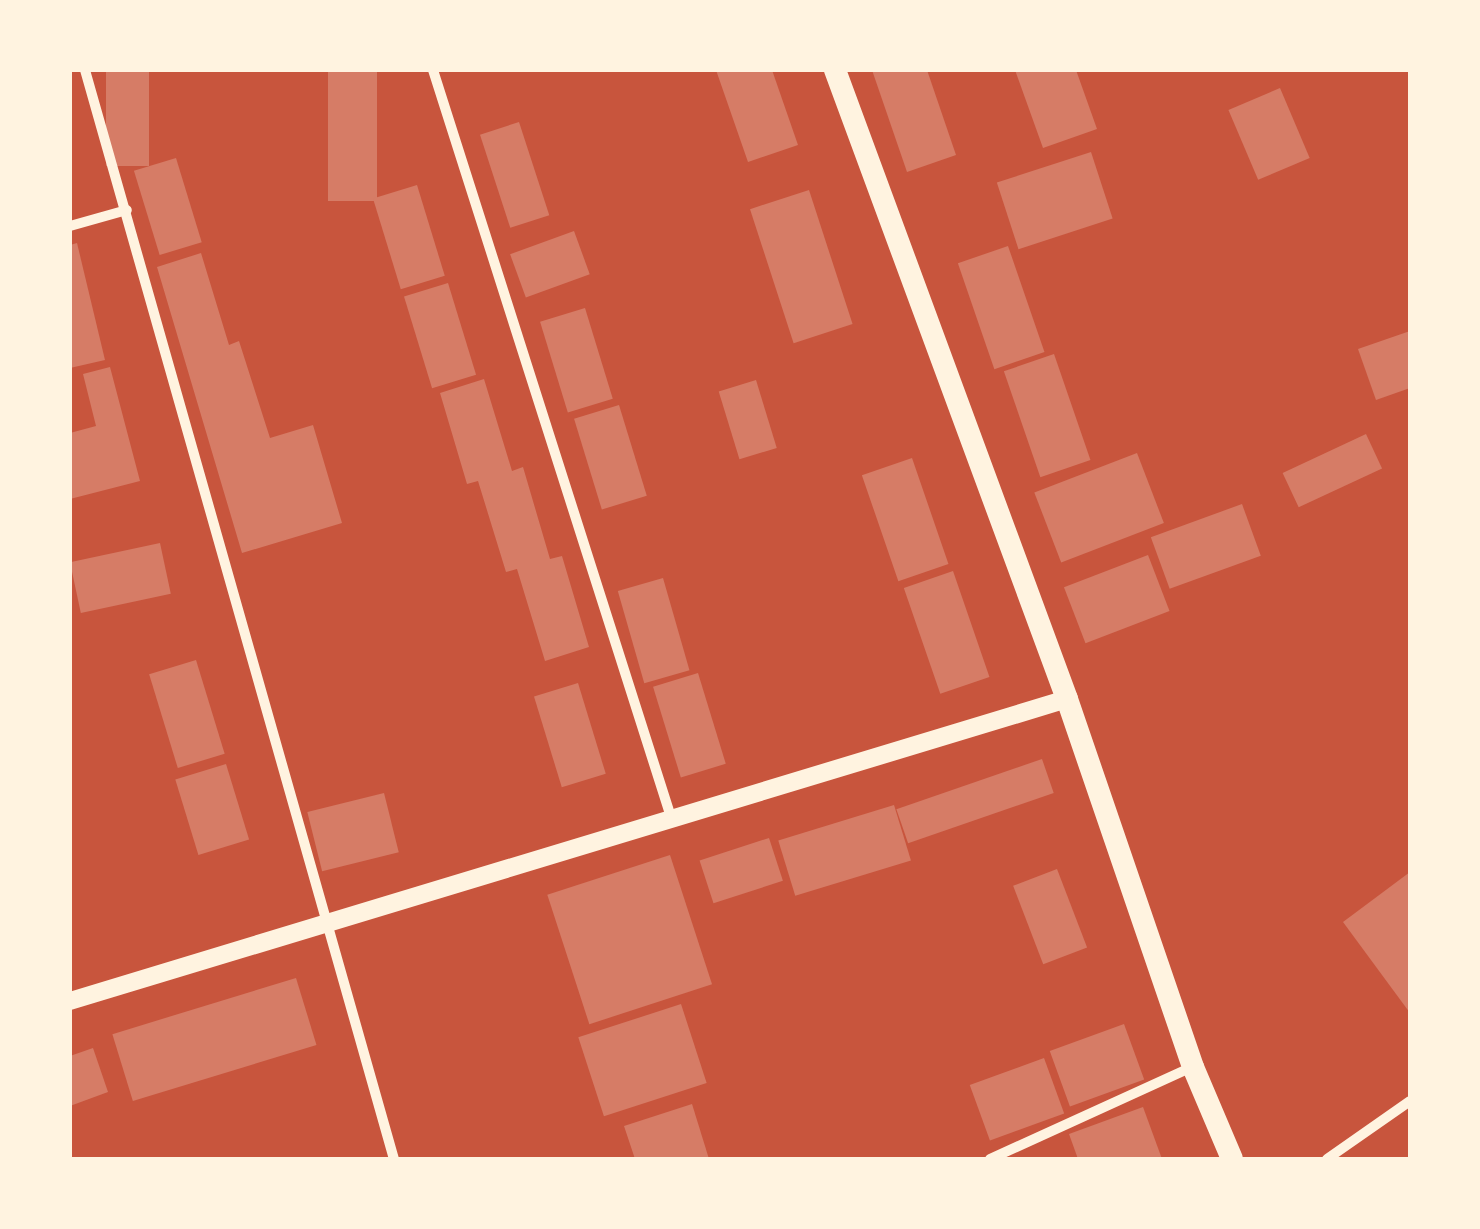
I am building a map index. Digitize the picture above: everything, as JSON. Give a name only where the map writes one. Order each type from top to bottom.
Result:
[{"type":"main road","points":[[836,70],[1067,699],[1193,1067],[1232,1159]]},
{"type":"street","points":[[85,70],[394,1159]]},
{"type":"street","points":[[433,70],[671,818]]},
{"type":"street","points":[[70,226],[127,210]]},
{"type":"street","points":[[70,1001],[1067,699]]},
{"type":"street","points":[[990,1159],[1193,1067]]},
{"type":"street","points":[[1327,1159],[1410,1101]]},
{"type":"building","points":[[106,70],[149,70],[149,166],[106,166]]},
{"type":"building","points":[[328,70],[377,70],[377,201],[328,201]]},
{"type":"building","points":[[716,70],[772,70],[798,145],[748,162]]},
{"type":"building","points":[[872,70],[927,70],[956,155],[907,172]]},
{"type":"building","points":[[1015,70],[1076,70],[1097,129],[1043,148]]},
{"type":"building","points":[[1280,88],[1310,158],[1258,180],[1228,110]]},
{"type":"building","points":[[519,122],[549,215],[510,228],[480,135]]},
{"type":"building","points":[[1091,152],[1113,219],[1018,249],[997,183]]},
{"type":"building","points":[[176,158],[202,242],[160,255],[134,171]]},
{"type":"building","points":[[417,185],[445,276],[401,289],[373,198]]},
{"type":"building","points":[[809,190],[853,324],[794,343],[750,209]]},
{"type":"building","points":[[574,231],[590,274],[526,297],[510,254]]},
{"type":"building","points":[[77,243],[105,360],[70,368],[70,245]]},
{"type":"building","points":[[1008,246],[1044,352],[994,369],[958,263]]},
{"type":"building","points":[[201,253],[229,345],[239,341],[270,438],[313,425],[342,523],[242,553],[157,267]]},
{"type":"building","points":[[448,283],[476,375],[432,388],[404,296]]},
{"type":"building","points":[[585,308],[613,399],[568,413],[540,322]]},
{"type":"building","points":[[1410,331],[1410,388],[1376,400],[1358,349]]},
{"type":"building","points":[[1054,354],[1090,460],[1040,477],[1004,371]]},
{"type":"building","points":[[110,367],[140,481],[70,499],[70,433],[96,426],[83,374]]},
{"type":"building","points":[[484,379],[512,471],[523,467],[550,559],[562,556],[589,647],[545,661],[517,569],[506,572],[478,481],[467,484],[440,393]]},
{"type":"building","points":[[756,380],[777,448],[739,459],[719,391]]},
{"type":"building","points":[[619,405],[647,496],[602,510],[574,419]]},
{"type":"building","points":[[1366,434],[1382,468],[1299,507],[1283,473]]},
{"type":"building","points":[[1137,453],[1164,523],[1061,562],[1034,492]]},
{"type":"building","points":[[912,458],[948,564],[898,581],[862,475]]},
{"type":"building","points":[[1242,504],[1261,556],[1170,589],[1151,537]]},
{"type":"building","points":[[160,543],[171,594],[81,613],[70,562]]},
{"type":"building","points":[[1148,555],[1170,611],[1085,643],[1064,587]]},
{"type":"building","points":[[953,571],[989,677],[940,694],[904,588]]},
{"type":"building","points":[[663,578],[689,670],[644,683],[618,591]]},
{"type":"building","points":[[196,660],[225,754],[178,768],[149,674]]},
{"type":"building","points":[[698,673],[726,764],[681,778],[653,687]]},
{"type":"building","points":[[578,683],[606,774],[562,787],[534,696]]},
{"type":"building","points":[[1042,759],[1054,793],[908,843],[896,809]]},
{"type":"building","points":[[226,764],[249,840],[198,855],[175,779]]},
{"type":"building","points":[[384,793],[399,852],[322,871],[307,812]]},
{"type":"building","points":[[894,805],[911,860],[795,896],[778,840]]},
{"type":"building","points":[[769,838],[783,881],[713,903],[700,861]]},
{"type":"building","points":[[670,855],[712,984],[589,1024],[547,895]]},
{"type":"building","points":[[1057,869],[1087,947],[1043,964],[1013,886]]},
{"type":"building","points":[[1410,872],[1410,1013],[1343,922]]},
{"type":"building","points":[[296,978],[316,1045],[133,1101],[112,1034]]},
{"type":"building","points":[[681,1004],[707,1083],[604,1116],[578,1037]]},
{"type":"building","points":[[1124,1024],[1144,1079],[1070,1106],[1050,1051]]},
{"type":"building","points":[[93,1048],[108,1092],[70,1106],[70,1056]]},
{"type":"building","points":[[1044,1058],[1064,1113],[990,1140],[970,1085]]},
{"type":"building","points":[[692,1104],[709,1159],[635,1159],[624,1126]]},
{"type":"building","points":[[1143,1107],[1162,1159],[1078,1159],[1069,1134]]}]
